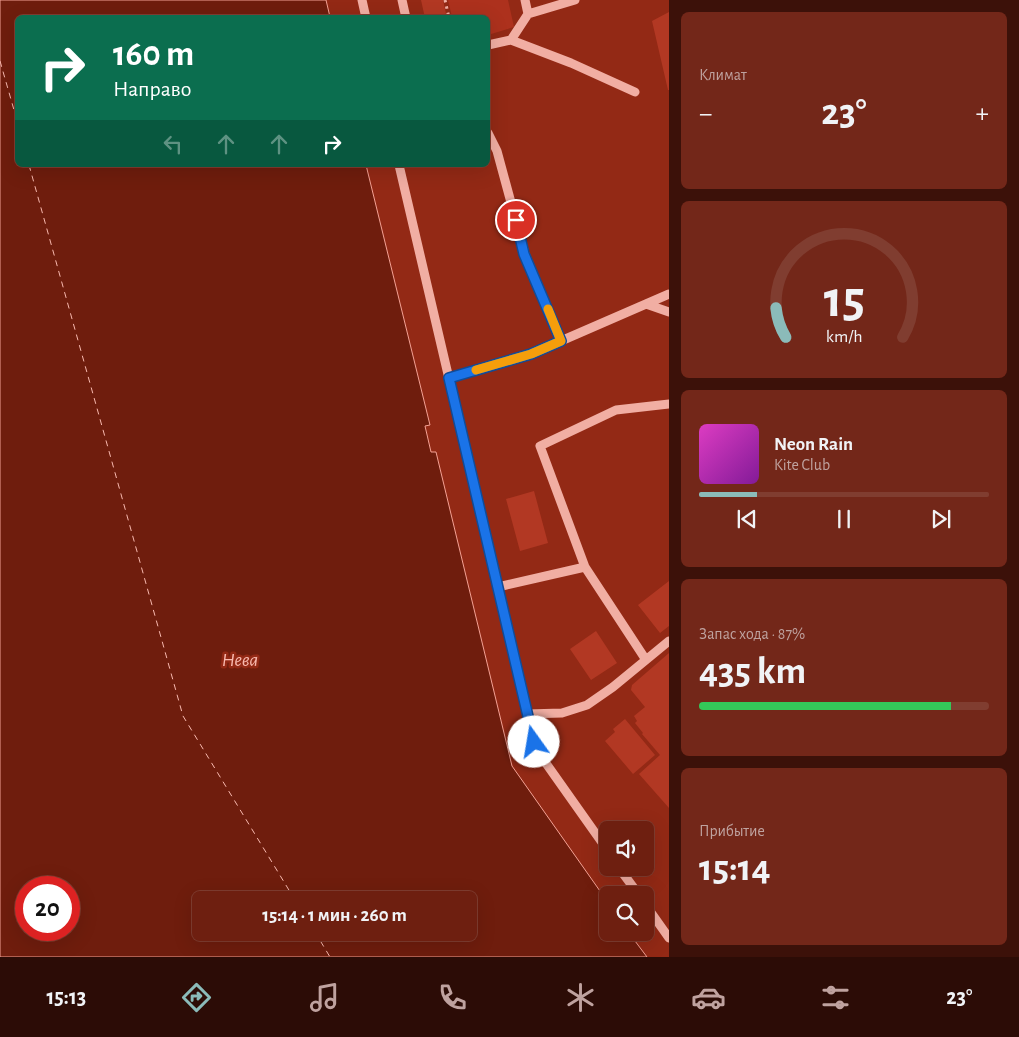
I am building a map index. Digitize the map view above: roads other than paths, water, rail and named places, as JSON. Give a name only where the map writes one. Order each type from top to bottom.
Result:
[{"type":"lane","points":[[362,0],[365,15]]},
{"type":"lane","points":[[402,0],[405,15]]},
{"type":"lane","points":[[525,0],[528,14]]},
{"type":"lane","points":[[511,40],[528,14],[575,0]]},
{"type":"lane","points":[[490,45],[511,40],[571,63],[634,92]]},
{"type":"lane","points":[[490,137],[497,151],[524,254],[561,341]]},
{"type":"lane","points":[[399,167],[534,742],[538,752],[599,838]]},
{"type":"lane","points":[[449,378],[531,354],[669,294]]},
{"type":"lane","points":[[646,304],[669,312]]},
{"type":"lane","points":[[646,660],[585,567],[540,446],[616,410],[669,404]]},
{"type":"lane","points":[[498,587],[585,567]]},
{"type":"lane","points":[[527,714],[562,712],[587,705],[613,687],[669,641]]},
{"type":"lane","points":[[654,917],[669,938]]},
{"type":"water","name":"Нева","points":[[0,0],[326,0],[330,15],[15,15],[15,167],[366,167],[430,425],[425,426],[431,452],[436,452],[512,766],[599,890],[599,941],[635,941],[647,957],[0,957]]}]
